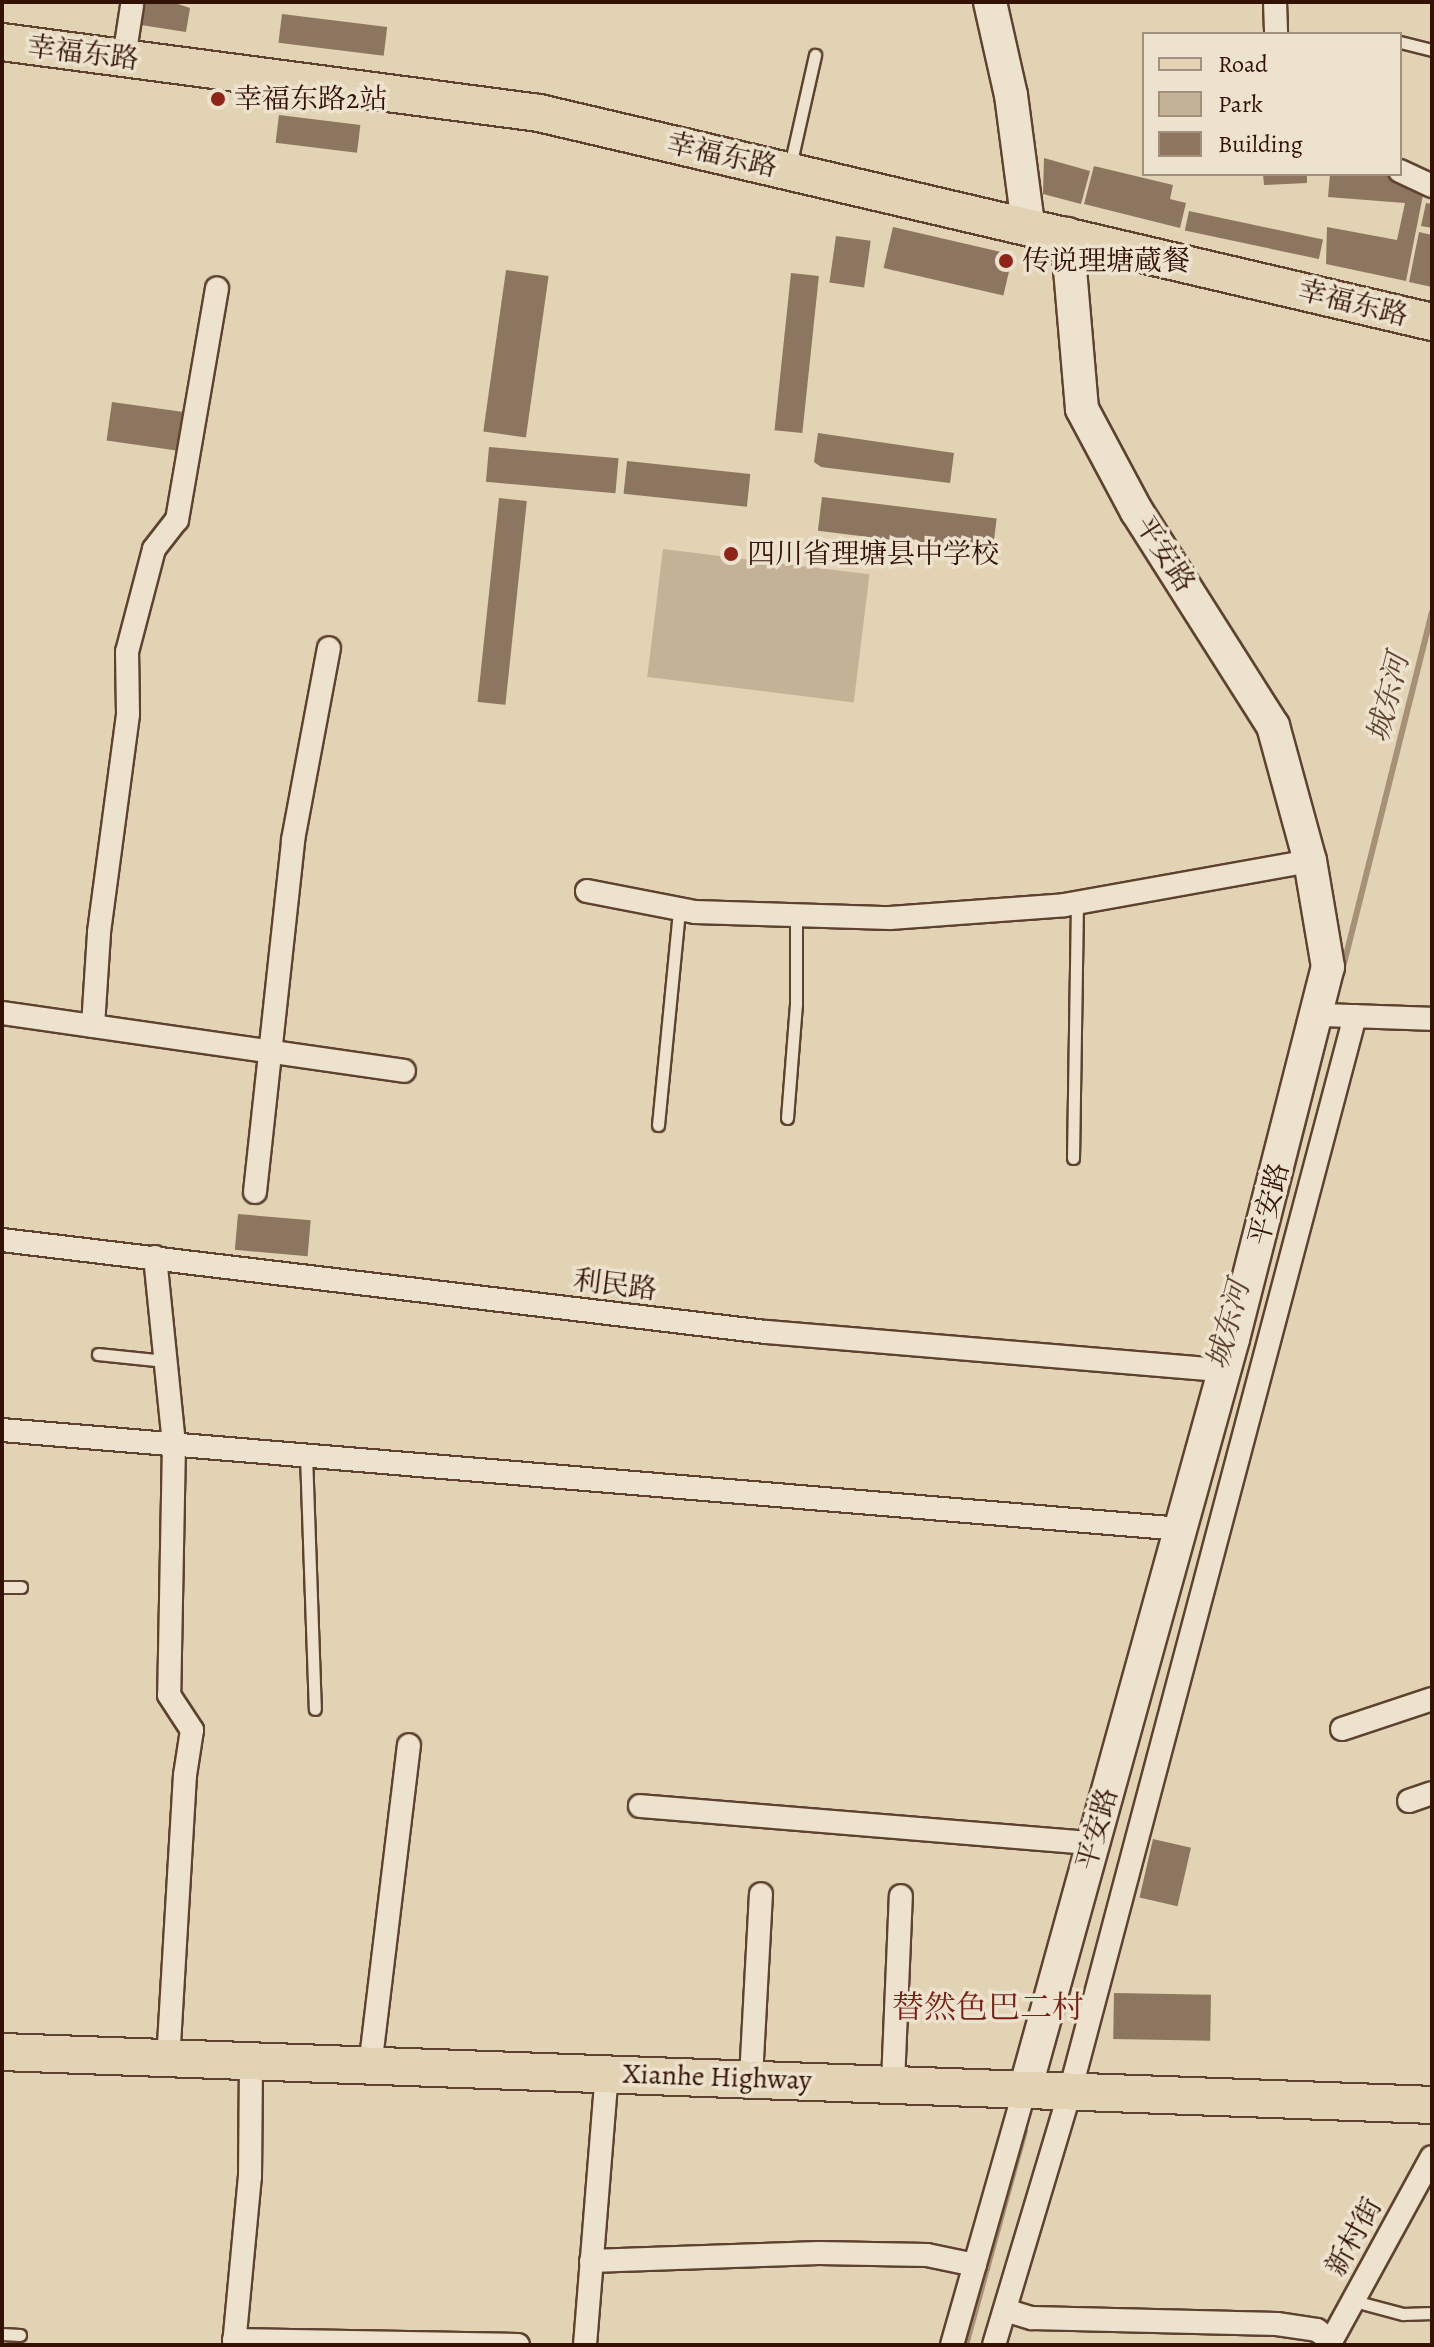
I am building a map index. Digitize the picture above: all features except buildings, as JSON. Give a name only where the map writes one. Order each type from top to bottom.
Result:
[{"type":"main road","name":"幸福东路","points":[[2,42],[493,105],[1028,224],[1432,322]]},
{"type":"main road","name":"Xianhe Highway","points":[[2,2052],[370,2067],[1026,2086],[1432,2105]]},
{"type":"street","points":[[990,2],[1011,95],[1028,224]]},
{"type":"street","points":[[1275,2],[1276,32]]},
{"type":"street","points":[[124,58],[132,6]]},
{"type":"street","points":[[1402,172],[1432,186]]},
{"type":"street","name":"平安路","points":[[952,2345],[1223,1370],[1334,1015],[1310,861],[1283,751],[1261,702],[1137,512],[1088,424],[1080,395],[1067,234]]},
{"type":"street","points":[[93,1026],[99,932],[128,714],[127,652],[154,549],[177,520],[217,288]]},
{"type":"street","points":[[255,1192],[293,840],[329,648]]},
{"type":"street","points":[[587,891],[679,909],[890,918],[1077,903],[1310,861]]},
{"type":"street","points":[[2,1013],[404,1071]]},
{"type":"street","points":[[994,2345],[1071,2088],[1334,1015],[1429,1024]]},
{"type":"street","name":"利民路","points":[[2,1240],[766,1332],[1223,1370]]},
{"type":"street","points":[[155,1257],[174,1444],[169,1695],[192,1730],[168,2059]]},
{"type":"street","points":[[2,1430],[1181,1529]]},
{"type":"street","points":[[1342,1729],[1432,1699]]},
{"type":"street","points":[[370,2067],[409,1745]]},
{"type":"street","points":[[1409,1801],[1432,1793]]},
{"type":"street","points":[[640,1806],[814,1816],[1093,1843]]},
{"type":"street","points":[[751,2078],[761,1894]]},
{"type":"street","points":[[893,2083],[901,1896]]},
{"type":"street","points":[[251,2063],[250,2177],[234,2342],[518,2345]]},
{"type":"street","points":[[585,2345],[607,2074]]},
{"type":"street","name":"新村街","points":[[1330,2343],[1432,2157]]},
{"type":"street","points":[[591,2261],[819,2253],[927,2255],[975,2265]]},
{"type":"street","points":[[1005,2310],[1032,2318],[1277,2324],[1317,2330],[1330,2343]]},
{"type":"lane","points":[[1402,42],[1432,50]]},
{"type":"lane","points":[[789,170],[815,55]]},
{"type":"lane","points":[[1073,1158],[1077,903]]},
{"type":"lane","points":[[658,1125],[679,909]]},
{"type":"lane","points":[[787,1118],[796,1004],[796,915]]},
{"type":"lane","points":[[98,1354],[165,1361]]},
{"type":"lane","points":[[306,1455],[315,1709]]},
{"type":"lane","points":[[2,1587],[21,1587]]},
{"type":"lane","points":[[1354,2301],[1379,2310],[1432,2313]]},
{"type":"lane","points":[[2,2334],[20,2335]]},
{"type":"green space","points":[[663,549],[869,574],[854,702],[647,677]]},
{"type":"waterway","name":"城东河","points":[[1286,1195],[1432,612]]},
{"type":"waterway","points":[[966,2345],[1025,2131]]},
{"type":"place","name":"幸福东路2站","points":[[218,99]]},
{"type":"place","name":"传说理塘蔵餐","points":[[1006,261]]},
{"type":"place","name":"四川省理塘县中学校","points":[[731,554]]},
{"type":"district","name":"替然色巴二村","points":[[988,2007]]}]
